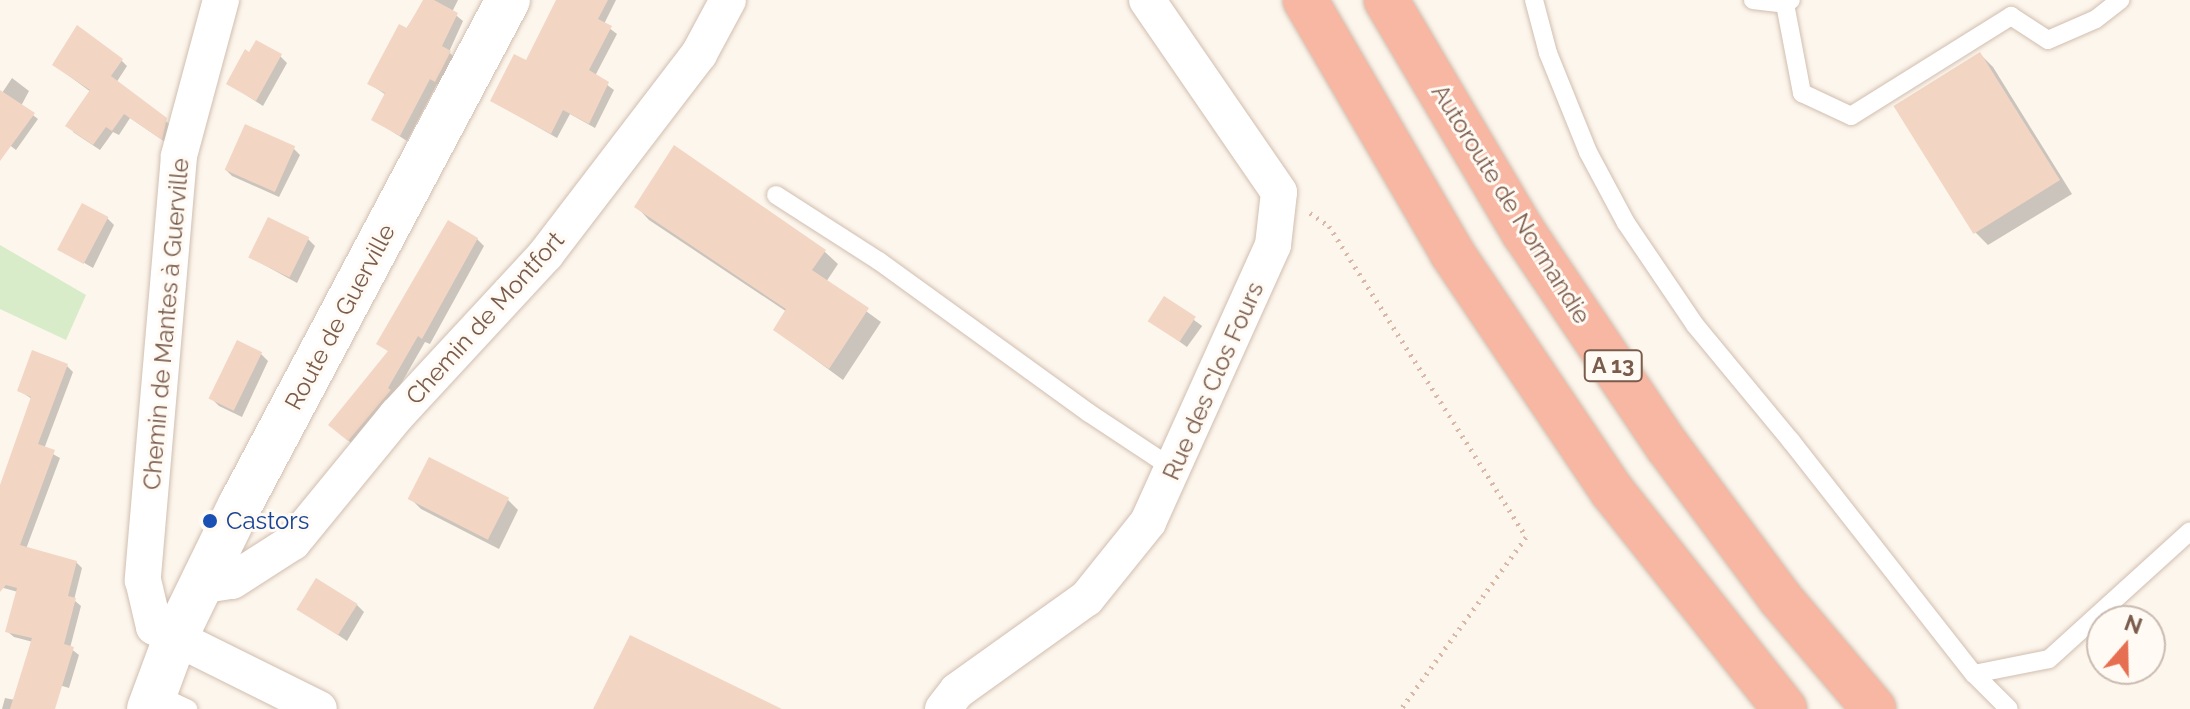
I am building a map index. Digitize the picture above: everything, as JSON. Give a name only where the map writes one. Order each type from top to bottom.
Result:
[{"type":"highway","name":"A 13","points":[[1305,0],[1452,253],[1612,491],[1785,709]]},
{"type":"highway","name":"Autoroute de Normandie","points":[[1386,0],[1524,233],[1668,447],[1780,598],[1874,709]]},
{"type":"street","name":"Chemin de Mantes à Guerville","points":[[176,636],[154,627],[143,580],[179,156],[221,0]]},
{"type":"street","name":"Route de Guerville","points":[[164,704],[176,636],[199,586],[508,0]]},
{"type":"street","name":"Chemin de Montfort","points":[[199,586],[232,581],[293,542],[397,415],[546,254],[699,54],[728,0]]},
{"type":"street","points":[[1147,0],[1279,192]]},
{"type":"street","name":"Rue des Clos Fours","points":[[943,709],[957,691],[1087,598],[1148,522],[1175,470],[1273,245],[1279,192]]},
{"type":"street","points":[[176,636],[319,709]]},
{"type":"lane","points":[[1534,0],[1548,53],[1588,152],[1626,223],[1695,325],[1791,441],[1974,674],[2009,709]]},
{"type":"lane","points":[[1753,0],[1788,2],[1802,93],[1851,116],[2011,16],[2048,40],[2096,19],[2120,0]]},
{"type":"lane","points":[[776,195],[879,261],[1089,413],[1175,470]]},
{"type":"lane","points":[[1974,674],[2049,659],[2190,531]]},
{"type":"path","points":[[1279,192],[1329,226],[1526,537],[1401,709]]},
{"type":"green space","points":[[0,245],[86,295],[66,340],[0,309]]},
{"type":"building","points":[[423,0],[434,0],[458,13],[442,46],[451,51],[435,82],[430,79],[400,136],[371,120],[385,93],[367,84],[399,24],[407,28]]},
{"type":"building","points":[[556,0],[608,0],[598,19],[612,26],[589,70],[609,82],[589,124],[563,110],[551,134],[490,101],[514,54],[526,60]]},
{"type":"building","points":[[77,25],[123,59],[111,76],[167,118],[162,140],[124,114],[112,131],[106,127],[93,145],[65,126],[90,90],[52,65]]},
{"type":"building","points":[[256,40],[282,54],[256,101],[226,84],[245,49],[249,52]]},
{"type":"building","points":[[1980,52],[2060,180],[1974,234],[1893,106]]},
{"type":"building","points":[[0,90],[35,113],[0,161]]},
{"type":"building","points":[[245,124],[295,146],[275,192],[225,170]]},
{"type":"building","points":[[674,145],[826,250],[812,270],[869,308],[829,369],[773,330],[786,309],[634,207]]},
{"type":"building","points":[[82,203],[108,217],[84,264],[57,250]]},
{"type":"building","points":[[268,217],[309,237],[290,278],[248,257]]},
{"type":"building","points":[[448,220],[478,238],[422,339],[418,336],[388,388],[391,390],[348,441],[328,425],[388,351],[376,344]]},
{"type":"building","points":[[1164,296],[1196,317],[1180,342],[1148,321]]},
{"type":"building","points":[[237,340],[262,352],[234,411],[209,398]]},
{"type":"building","points":[[32,350],[68,364],[38,444],[55,450],[20,545],[77,561],[68,596],[76,598],[64,644],[74,647],[55,709],[10,709],[32,638],[5,632],[17,588],[6,585],[0,592],[0,485],[31,397],[17,391]]},
{"type":"building","points":[[429,457],[509,498],[488,540],[408,499]]},
{"type":"building","points":[[316,578],[358,604],[338,635],[296,609]]},
{"type":"building","points":[[630,635],[782,709],[593,709]]},
{"type":"place","name":"Castors","points":[[210,521]]}]
